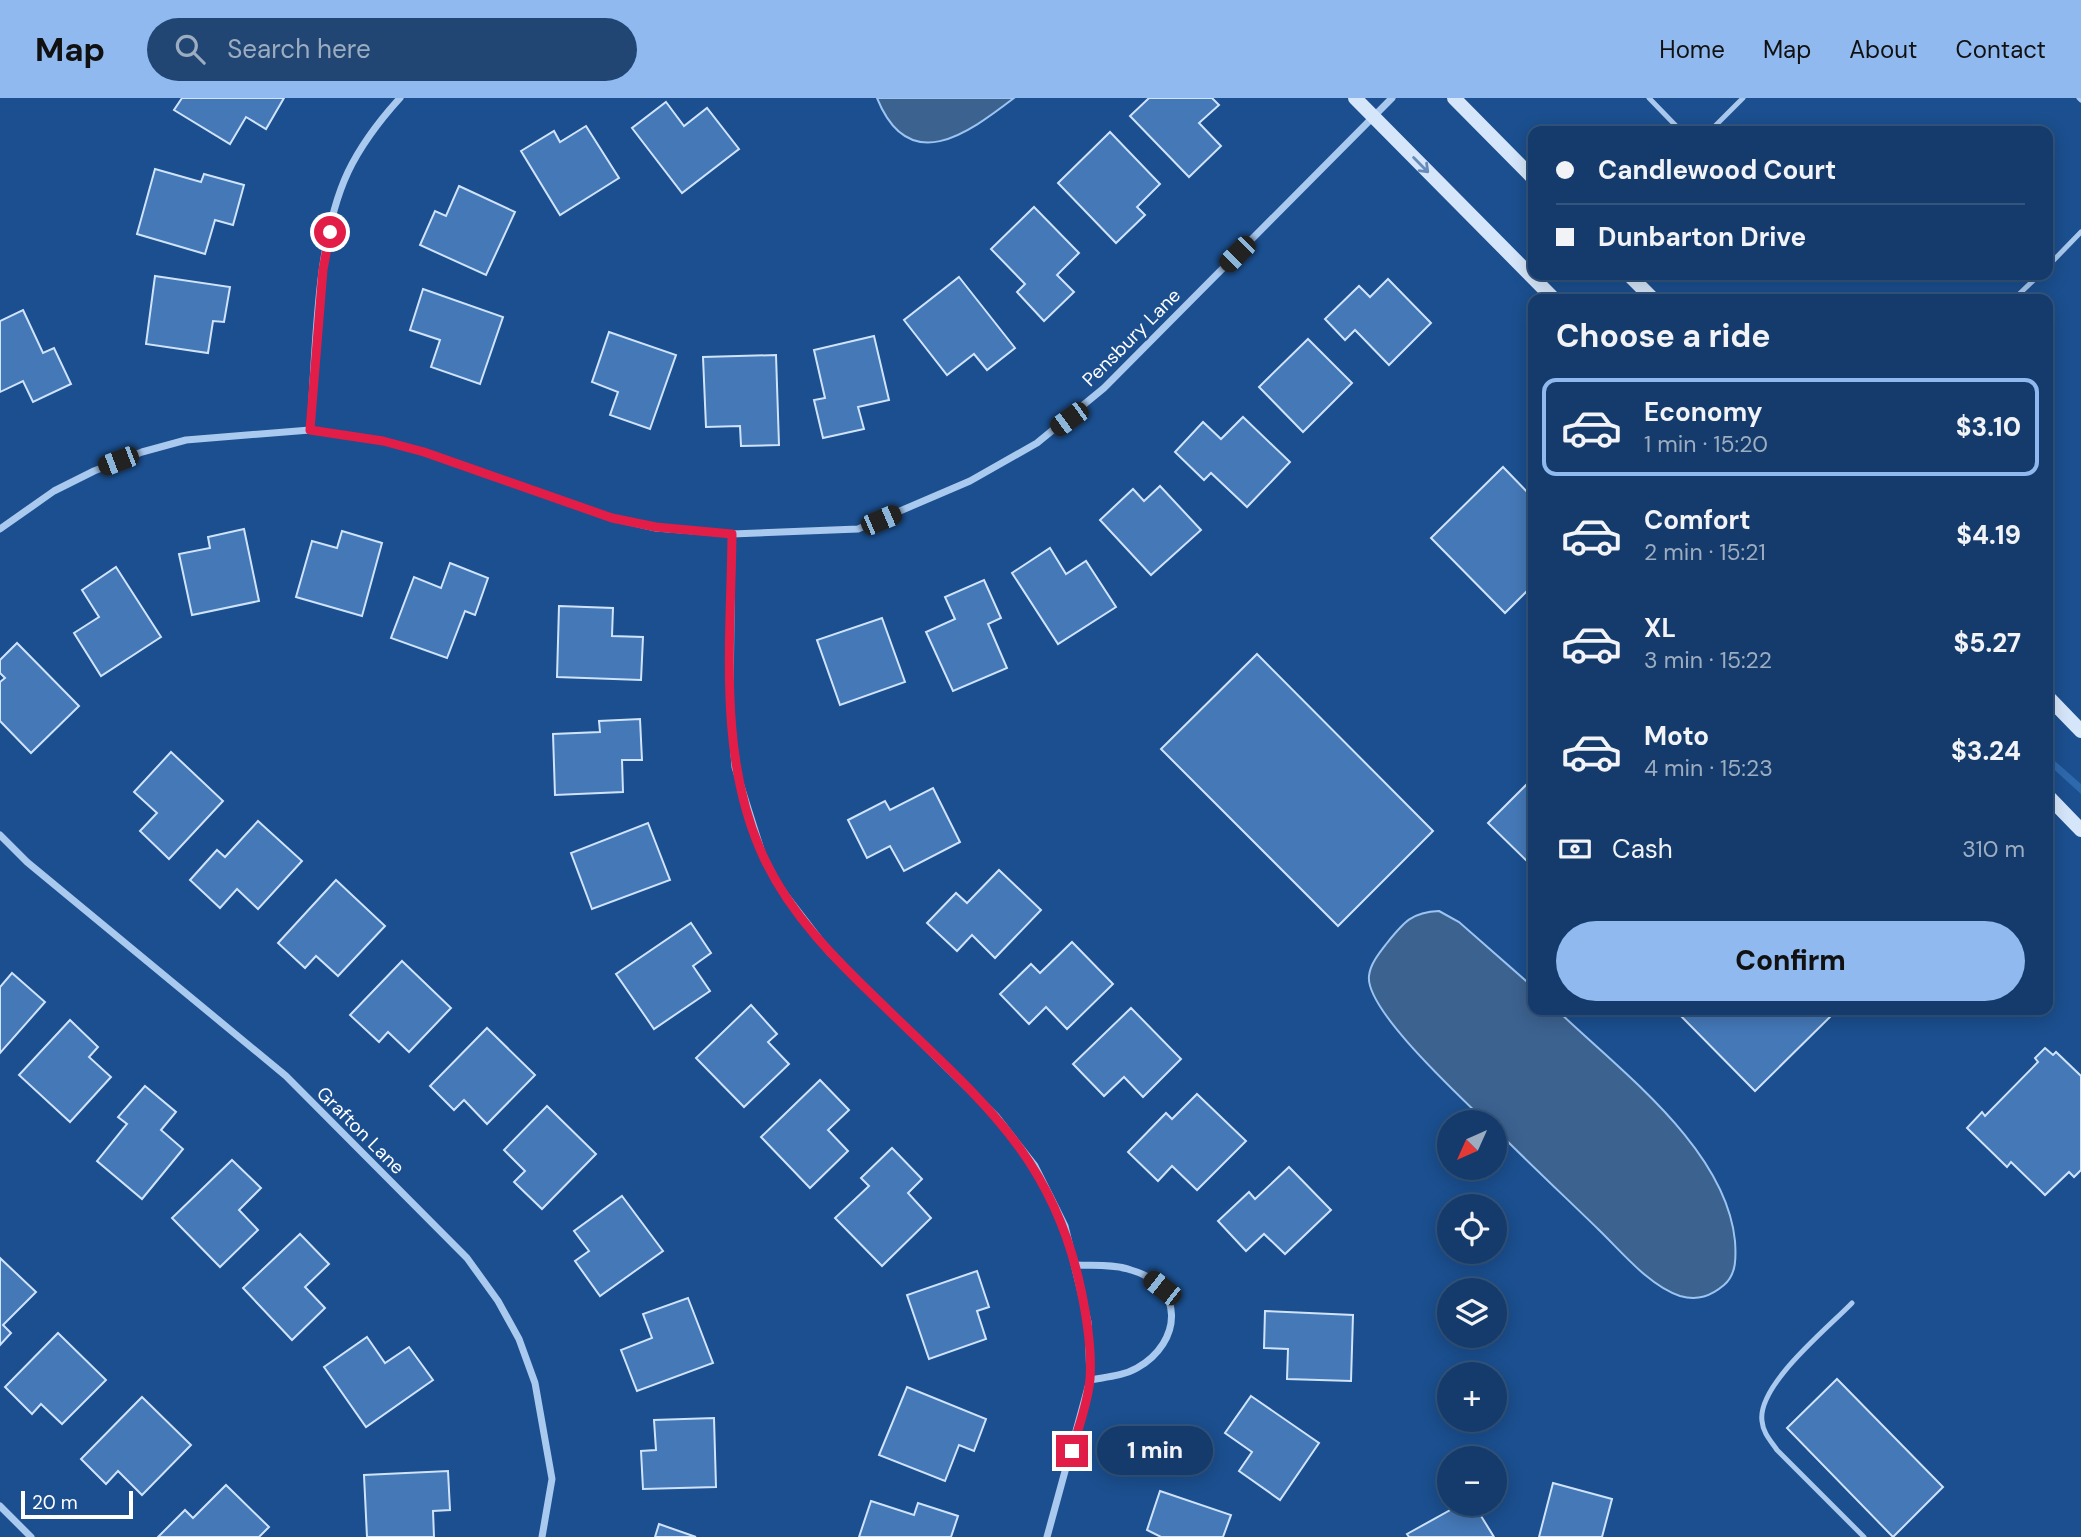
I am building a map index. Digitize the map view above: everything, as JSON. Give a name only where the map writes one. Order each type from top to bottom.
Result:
[{"type":"main road","points":[[1355,98],[1528,273]]},
{"type":"main road","points":[[1454,98],[1528,173]]},
{"type":"main road","points":[[1535,280],[1549,294]]},
{"type":"main road","points":[[1634,280],[1648,294]]},
{"type":"main road","points":[[2053,702],[2081,731]]},
{"type":"main road","points":[[2053,801],[2081,830]]},
{"type":"street","points":[[310,430],[323,270],[333,213],[348,173],[369,135],[400,98]]},
{"type":"street","name":"Pensbury Lane","points":[[0,529],[54,491],[142,452],[186,440],[310,430],[383,441],[424,452],[612,518],[656,527],[732,534],[859,530],[970,481],[1037,443],[1104,388],[1392,98]]},
{"type":"street","points":[[732,534],[730,700],[735,767],[763,856],[780,888],[830,953],[996,1116],[1027,1156],[1052,1197],[1076,1265],[1088,1322],[1090,1380],[1047,1537]]},
{"type":"street","name":"Grafton Lane","points":[[0,835],[27,862],[286,1076],[467,1258],[498,1301],[519,1339],[535,1383],[552,1479],[542,1537]]},
{"type":"street","points":[[1076,1265],[1131,1270],[1149,1278],[1162,1288],[1170,1304],[1173,1321],[1167,1338],[1155,1354],[1139,1367],[1122,1374],[1090,1380]]},
{"type":"street","points":[[0,1506],[31,1537]]},
{"type":"lane","points":[[1649,98],[1676,126]]},
{"type":"lane","points":[[1715,126],[1743,98]]},
{"type":"lane","points":[[2053,261],[2081,232]]},
{"type":"lane","points":[[2019,294],[2034,280]]},
{"type":"lane","points":[[1852,1303],[1781,1376],[1763,1406],[1762,1421],[1766,1436],[1777,1450],[1864,1537]]},
{"type":"shaded area","points":[[877,98],[1014,98],[958,135],[940,141],[922,142],[905,136],[890,122]]},
{"type":"shaded area","points":[[2053,759],[2081,784],[2081,794],[2053,769]]},
{"type":"shaded area","points":[[1439,911],[1459,922],[1528,983],[1528,1015],[1562,1015],[1638,1085],[1691,1143],[1712,1174],[1727,1207],[1735,1241],[1731,1276],[1719,1289],[1709,1295],[1693,1298],[1680,1296],[1646,1276],[1507,1141],[1507,1110],[1474,1110],[1398,1031],[1382,1010],[1372,991],[1369,976],[1376,958],[1393,936],[1409,920],[1422,913]]},
{"type":"building","points":[[182,98],[284,98],[266,129],[246,117],[230,144],[174,110]]},
{"type":"building","points":[[1149,98],[1212,98],[1219,105],[1199,123],[1221,146],[1189,177],[1130,116]]},
{"type":"building","points":[[666,102],[684,126],[707,108],[739,149],[682,193],[632,128]]},
{"type":"building","points":[[586,126],[619,178],[560,215],[521,151],[554,131],[560,142]]},
{"type":"building","points":[[1110,132],[1160,184],[1137,207],[1145,215],[1116,243],[1058,183]]},
{"type":"building","points":[[155,169],[201,182],[204,174],[244,185],[233,225],[215,220],[205,254],[137,234]]},
{"type":"building","points":[[459,186],[515,212],[486,275],[420,245],[435,211],[446,216]]},
{"type":"building","points":[[1034,207],[1079,253],[1057,275],[1074,292],[1044,321],[1017,292],[1025,284],[991,249]]},
{"type":"building","points":[[155,276],[230,287],[224,322],[213,321],[208,353],[146,344]]},
{"type":"building","points":[[959,277],[1015,348],[987,370],[974,354],[947,375],[904,320]]},
{"type":"building","points":[[1388,279],[1431,323],[1389,365],[1355,330],[1345,340],[1325,319],[1359,286],[1370,297]]},
{"type":"building","points":[[423,289],[503,317],[480,384],[431,367],[440,340],[410,330]]},
{"type":"building","points":[[23,310],[43,353],[54,348],[71,384],[33,402],[23,381],[0,392],[0,321]]},
{"type":"building","points":[[609,332],[676,355],[650,429],[610,415],[618,392],[592,382]]},
{"type":"building","points":[[874,336],[889,400],[858,407],[864,429],[823,438],[814,400],[825,398],[814,350]]},
{"type":"building","points":[[1308,339],[1352,383],[1303,432],[1259,387]]},
{"type":"building","points":[[776,355],[779,445],[741,446],[740,426],[706,427],[703,357]]},
{"type":"building","points":[[1243,417],[1290,462],[1247,507],[1211,473],[1204,480],[1175,452],[1203,422],[1221,439]]},
{"type":"building","points":[[1503,467],[1528,493],[1528,590],[1505,613],[1431,538]]},
{"type":"building","points":[[1160,486],[1201,530],[1151,575],[1100,520],[1133,489],[1144,501]]},
{"type":"building","points":[[244,529],[259,601],[192,615],[179,554],[210,548],[208,537]]},
{"type":"building","points":[[342,531],[382,543],[362,616],[296,597],[312,541],[337,548]]},
{"type":"building","points":[[1050,548],[1066,574],[1086,561],[1116,607],[1058,644],[1012,573]]},
{"type":"building","points":[[450,563],[488,578],[475,615],[465,611],[447,658],[391,638],[414,577],[441,588]]},
{"type":"building","points":[[116,567],[161,637],[101,676],[74,633],[99,617],[82,590]]},
{"type":"building","points":[[984,580],[1001,618],[988,624],[1007,668],[953,691],[926,632],[955,619],[945,597]]},
{"type":"building","points":[[559,606],[613,608],[612,636],[643,637],[641,680],[557,677]]},
{"type":"building","points":[[882,618],[905,682],[840,705],[817,640]]},
{"type":"building","points":[[17,643],[79,706],[31,753],[0,721],[0,682],[5,678],[0,673],[0,660]]},
{"type":"building","points":[[1257,654],[1433,831],[1338,926],[1161,749]]},
{"type":"building","points":[[640,719],[642,760],[622,760],[623,792],[555,795],[553,734],[600,732],[599,721]]},
{"type":"building","points":[[171,752],[223,801],[169,859],[140,831],[157,813],[134,792]]},
{"type":"building","points":[[1528,783],[1528,862],[1488,823]]},
{"type":"building","points":[[933,788],[960,842],[904,871],[890,846],[867,858],[848,820],[885,801],[890,810]]},
{"type":"building","points":[[258,821],[302,861],[258,909],[237,889],[220,908],[190,880],[217,850],[225,857]]},
{"type":"building","points":[[648,823],[670,880],[592,909],[571,853]]},
{"type":"building","points":[[999,870],[1041,910],[995,958],[972,935],[957,951],[927,923],[956,893],[967,903]]},
{"type":"building","points":[[336,880],[385,926],[338,976],[316,956],[305,968],[278,943]]},
{"type":"building","points":[[691,923],[711,953],[693,966],[710,991],[654,1029],[616,974]]},
{"type":"building","points":[[1072,942],[1113,984],[1067,1029],[1046,1007],[1029,1024],[1000,994],[1031,964],[1040,973]]},
{"type":"building","points":[[402,961],[451,1008],[409,1052],[388,1032],[379,1042],[350,1015]]},
{"type":"building","points":[[12,973],[45,1002],[0,1053],[0,987]]},
{"type":"building","points":[[751,1005],[777,1034],[768,1042],[789,1064],[744,1107],[696,1058]]},
{"type":"building","points":[[1131,1008],[1181,1059],[1143,1097],[1124,1077],[1104,1096],[1073,1064]]},
{"type":"building","points":[[1680,1015],[1832,1015],[1755,1091]]},
{"type":"building","points":[[70,1020],[98,1047],[89,1057],[111,1077],[70,1122],[19,1075]]},
{"type":"building","points":[[487,1028],[535,1075],[487,1124],[464,1100],[454,1110],[430,1086]]},
{"type":"building","points":[[2045,1048],[2053,1055],[2056,1052],[2081,1076],[2081,1170],[2074,1177],[2069,1172],[2045,1195],[2011,1162],[2007,1167],[1967,1128],[1982,1112],[1985,1116],[2038,1062],[2035,1058]]},
{"type":"building","points":[[820,1080],[849,1110],[828,1130],[848,1151],[810,1188],[761,1137]]},
{"type":"building","points":[[145,1086],[176,1112],[161,1130],[183,1149],[142,1199],[97,1161],[127,1124],[118,1117]]},
{"type":"building","points":[[1197,1094],[1246,1141],[1197,1190],[1172,1166],[1158,1181],[1128,1152],[1166,1113],[1172,1119]]},
{"type":"building","points":[[547,1106],[596,1154],[542,1209],[514,1182],[525,1171],[504,1150]]},
{"type":"building","points":[[892,1148],[922,1179],[908,1193],[931,1218],[882,1266],[835,1218],[869,1186],[861,1178]]},
{"type":"building","points":[[232,1160],[261,1188],[239,1210],[258,1230],[220,1267],[172,1218]]},
{"type":"building","points":[[1289,1167],[1331,1210],[1285,1254],[1264,1234],[1246,1251],[1218,1221],[1249,1192],[1255,1199]]},
{"type":"building","points":[[622,1196],[663,1251],[600,1296],[575,1261],[589,1251],[574,1231]]},
{"type":"building","points":[[300,1234],[329,1264],[305,1287],[325,1308],[292,1340],[243,1288]]},
{"type":"building","points":[[0,1258],[36,1292],[3,1325],[11,1333],[0,1345]]},
{"type":"building","points":[[977,1271],[989,1307],[977,1311],[986,1339],[929,1359],[907,1295]]},
{"type":"building","points":[[688,1298],[713,1363],[637,1391],[621,1350],[652,1338],[643,1314]]},
{"type":"building","points":[[1265,1311],[1353,1315],[1351,1381],[1287,1379],[1288,1349],[1264,1348]]},
{"type":"building","points":[[58,1333],[106,1380],[62,1424],[41,1404],[32,1414],[5,1387]]},
{"type":"building","points":[[367,1337],[385,1363],[409,1347],[433,1380],[366,1427],[324,1367]]},
{"type":"building","points":[[1837,1379],[1943,1487],[1893,1537],[1787,1428]]},
{"type":"building","points":[[907,1387],[986,1419],[974,1451],[959,1445],[945,1481],[879,1455]]},
{"type":"building","points":[[1251,1396],[1319,1443],[1280,1500],[1239,1471],[1252,1452],[1225,1433]]},
{"type":"building","points":[[142,1397],[191,1445],[142,1495],[118,1471],[106,1484],[81,1459]]},
{"type":"building","points":[[714,1418],[716,1487],[643,1489],[641,1451],[656,1450],[654,1420]]},
{"type":"building","points":[[448,1471],[450,1510],[433,1511],[434,1537],[367,1537],[364,1475]]},
{"type":"building","points":[[1553,1483],[1612,1499],[1602,1537],[1539,1537]]},
{"type":"building","points":[[226,1485],[269,1527],[259,1537],[158,1537],[185,1510],[193,1518]]},
{"type":"building","points":[[1160,1491],[1231,1515],[1223,1537],[1161,1537],[1147,1530]]},
{"type":"building","points":[[871,1501],[914,1515],[918,1503],[958,1516],[951,1537],[859,1537]]},
{"type":"building","points":[[1440,1516],[1481,1516],[1494,1537],[1409,1537],[1407,1534]]},
{"type":"building","points":[[659,1524],[696,1537],[655,1537]]},
{"type":"route","points":[[330,232],[323,270],[310,430],[383,441],[424,452],[612,518],[656,527],[732,534],[730,700],[735,767],[763,856],[780,888],[830,953],[996,1116],[1035,1166],[1052,1197],[1065,1226],[1075,1260],[1088,1322],[1090,1380],[1072,1451]]}]
